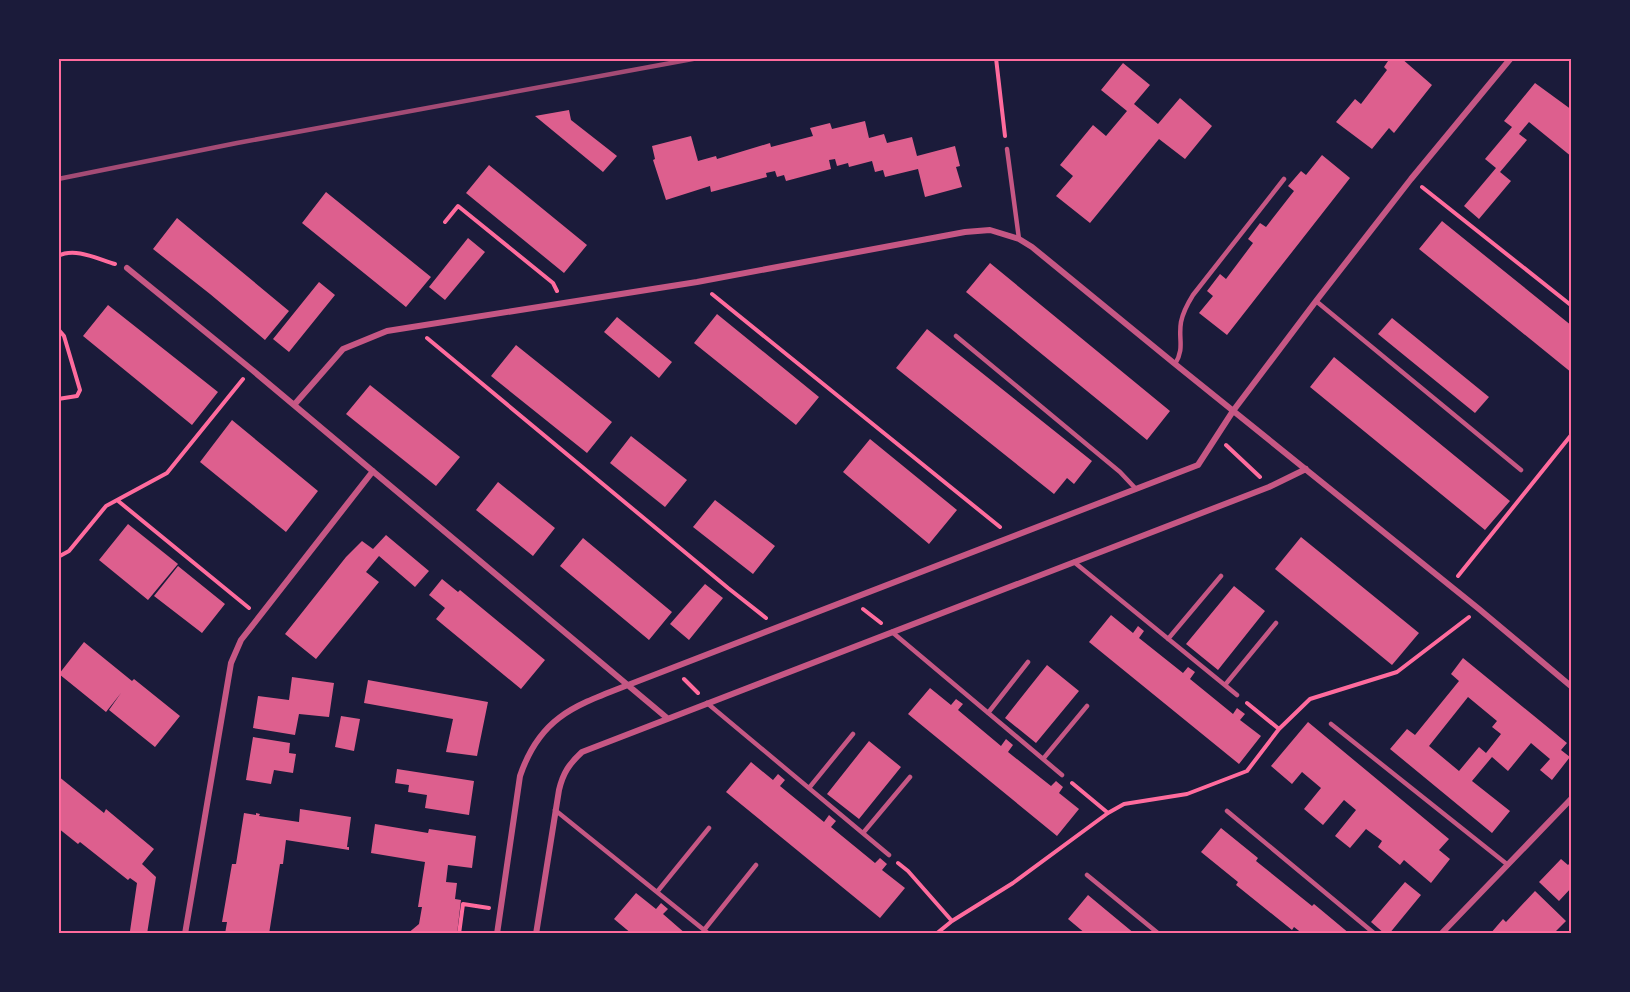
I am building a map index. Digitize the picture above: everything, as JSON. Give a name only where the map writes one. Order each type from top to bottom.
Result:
[{"type":"street","points":[[497,933],[520,777],[527,755],[556,720],[580,704],[1198,465],[1233,411],[1316,301],[1511,58]]},
{"type":"street","points":[[294,405],[343,349],[387,331],[698,282],[965,232],[990,230],[1019,239],[1054,264],[1572,687]]},
{"type":"street","points":[[127,268],[667,718]]},
{"type":"street","points":[[536,933],[555,810],[563,775],[571,762],[582,752],[1269,487],[1305,470]]},
{"type":"street","points":[[185,933],[231,663],[241,640],[373,471]]},
{"type":"street","points":[[1442,933],[1572,798]]},
{"type":"lane","points":[[1007,149],[1019,239]]},
{"type":"lane","points":[[1175,364],[1181,354],[1180,325],[1183,313],[1193,295],[1284,179]]},
{"type":"lane","points":[[1316,301],[1521,470]]},
{"type":"lane","points":[[956,336],[1120,472],[1136,489]]},
{"type":"lane","points":[[1074,562],[1237,695]]},
{"type":"lane","points":[[1168,639],[1221,576]]},
{"type":"lane","points":[[1225,685],[1276,623]]},
{"type":"lane","points":[[892,632],[1062,775]]},
{"type":"lane","points":[[988,713],[1028,662]]},
{"type":"lane","points":[[707,703],[889,855]]},
{"type":"lane","points":[[1043,759],[1087,706]]},
{"type":"lane","points":[[1331,724],[1508,865]]},
{"type":"lane","points":[[809,788],[853,734]]},
{"type":"lane","points":[[863,833],[910,777]]},
{"type":"lane","points":[[555,810],[709,933]]},
{"type":"lane","points":[[1227,811],[1375,933]]},
{"type":"lane","points":[[657,892],[709,828]]},
{"type":"lane","points":[[704,930],[756,865]]},
{"type":"lane","points":[[1087,875],[1159,933]]},
{"type":"path","points":[[996,58],[1007,149]]},
{"type":"path","points":[[1412,179],[1572,306]]},
{"type":"path","points":[[445,222],[458,206],[553,283],[562,303]]},
{"type":"path","points":[[58,256],[65,252],[80,253],[127,268]]},
{"type":"path","points":[[698,282],[1012,536]]},
{"type":"path","points":[[413,326],[778,627]]},
{"type":"path","points":[[58,329],[64,336],[80,390],[77,396],[58,399]]},
{"type":"path","points":[[58,556],[69,551],[106,506],[167,473],[251,369]]},
{"type":"path","points":[[1450,586],[1572,434]]},
{"type":"path","points":[[1217,436],[1269,487]]},
{"type":"path","points":[[117,500],[260,616]]},
{"type":"path","points":[[851,599],[892,632]]},
{"type":"path","points":[[936,933],[1013,883],[1108,813],[1124,804],[1187,794],[1247,771],[1280,729],[1310,699],[1397,672],[1479,609]]},
{"type":"path","points":[[674,667],[707,703]]},
{"type":"path","points":[[1237,695],[1280,729]]},
{"type":"path","points":[[1062,775],[1108,813]]},
{"type":"path","points":[[889,855],[908,871],[952,921]]},
{"type":"path","points":[[459,933],[463,904],[500,910]]},
{"type":"building","points":[[1390,58],[1401,58],[1432,85],[1394,133],[1389,128],[1372,149],[1336,122],[1355,99],[1361,104],[1387,70],[1384,67]]},
{"type":"building","points":[[1123,63],[1150,85],[1134,104],[1158,124],[1180,98],[1212,126],[1185,159],[1159,139],[1090,223],[1056,196],[1073,176],[1060,165],[1093,125],[1106,136],[1127,111],[1101,90]]},
{"type":"building","points":[[1535,83],[1572,110],[1572,157],[1529,122],[1519,134],[1527,140],[1500,172],[1511,181],[1479,219],[1464,206],[1496,168],[1485,159],[1512,127],[1504,121]]},
{"type":"building","points":[[569,110],[571,120],[617,156],[603,172],[535,116]]},
{"type":"building","points":[[865,121],[869,138],[884,134],[887,143],[912,137],[917,156],[955,146],[960,166],[956,167],[962,187],[925,197],[918,169],[885,177],[883,170],[875,172],[872,161],[849,167],[848,163],[837,166],[835,159],[829,160],[831,169],[786,181],[784,175],[777,177],[775,171],[766,173],[767,177],[711,192],[710,186],[666,200],[653,160],[655,159],[652,146],[691,136],[698,161],[716,156],[717,159],[770,143],[771,147],[813,136],[810,128],[830,123],[832,129]]},
{"type":"building","points":[[1322,155],[1350,178],[1227,335],[1199,313],[1213,296],[1207,291],[1220,274],[1226,279],[1253,243],[1248,239],[1260,223],[1266,227],[1294,191],[1288,186],[1301,171],[1306,175]]},
{"type":"building","points":[[489,165],[587,245],[564,273],[466,193]]},
{"type":"building","points":[[326,192],[431,277],[406,307],[302,223]]},
{"type":"building","points":[[177,218],[289,311],[265,340],[153,249]]},
{"type":"building","points":[[1442,221],[1572,326],[1572,373],[1419,249]]},
{"type":"building","points":[[468,238],[485,252],[445,300],[429,287]]},
{"type":"building","points":[[990,263],[1170,411],[1147,440],[966,292]]},
{"type":"building","points":[[319,282],[335,295],[289,352],[273,339]]},
{"type":"building","points":[[108,305],[218,392],[192,425],[83,336]]},
{"type":"building","points":[[717,314],[819,397],[796,425],[694,343]]},
{"type":"building","points":[[617,317],[672,362],[659,378],[604,332]]},
{"type":"building","points":[[1392,318],[1489,397],[1475,413],[1378,334]]},
{"type":"building","points":[[927,329],[1092,461],[1074,484],[1067,478],[1054,494],[896,368]]},
{"type":"building","points":[[516,345],[612,422],[587,453],[491,376]]},
{"type":"building","points":[[1334,357],[1510,501],[1485,530],[1310,387]]},
{"type":"building","points":[[370,385],[460,457],[436,486],[346,414]]},
{"type":"building","points":[[232,420],[318,491],[286,532],[200,462]]},
{"type":"building","points":[[631,436],[687,480],[665,507],[610,463]]},
{"type":"building","points":[[870,439],[957,510],[929,544],[843,472]]},
{"type":"building","points":[[498,482],[555,528],[533,556],[476,510]]},
{"type":"building","points":[[715,500],[775,546],[753,574],[693,527]]},
{"type":"building","points":[[128,524],[178,564],[148,600],[99,560]]},
{"type":"building","points":[[386,535],[429,571],[415,587],[379,556],[366,572],[379,582],[316,659],[285,634],[346,557],[362,541],[373,549]]},
{"type":"building","points":[[1301,537],[1419,633],[1392,665],[1275,569]]},
{"type":"building","points":[[583,538],[672,612],[649,640],[560,566]]},
{"type":"building","points":[[178,566],[225,604],[202,633],[154,596]]},
{"type":"building","points":[[442,579],[458,592],[460,590],[545,660],[521,689],[436,619],[445,608],[429,595]]},
{"type":"building","points":[[705,584],[723,598],[689,640],[670,624]]},
{"type":"building","points":[[1234,586],[1265,611],[1218,670],[1186,644]]},
{"type":"building","points":[[1111,615],[1133,633],[1138,626],[1144,631],[1139,638],[1183,673],[1188,667],[1195,672],[1190,679],[1233,714],[1237,708],[1245,714],[1240,720],[1261,736],[1239,764],[1089,642]]},
{"type":"building","points":[[84,642],[180,716],[155,747],[109,710],[121,693],[106,712],[59,674]]},
{"type":"building","points":[[1463,658],[1567,743],[1561,750],[1570,757],[1552,780],[1540,770],[1550,759],[1531,743],[1508,771],[1492,757],[1472,781],[1510,811],[1492,833],[1390,749],[1407,729],[1415,735],[1459,681],[1451,674]],"holes":[[[1468,697],[1497,721],[1492,727],[1501,734],[1486,753],[1479,747],[1459,771],[1429,746]]]},
{"type":"building","points":[[1047,665],[1079,691],[1036,743],[1005,718]]},
{"type":"building","points":[[292,677],[334,683],[329,717],[299,714],[295,735],[253,728],[258,696],[289,700]]},
{"type":"building","points":[[368,680],[488,702],[477,756],[446,752],[453,719],[364,703]]},
{"type":"building","points":[[930,688],[951,705],[956,699],[963,704],[958,710],[1001,746],[1006,739],[1013,745],[1008,752],[1051,786],[1056,781],[1063,787],[1059,793],[1079,809],[1057,836],[908,714]]},
{"type":"building","points":[[341,716],[360,719],[354,751],[335,747]]},
{"type":"building","points":[[1308,722],[1449,839],[1439,850],[1450,859],[1431,883],[1404,860],[1400,865],[1378,847],[1382,841],[1366,829],[1350,848],[1335,836],[1356,810],[1344,800],[1323,825],[1304,809],[1321,788],[1302,772],[1292,784],[1271,766]]},
{"type":"building","points":[[253,737],[290,743],[289,753],[296,754],[293,773],[274,770],[271,784],[246,780]]},
{"type":"building","points":[[869,741],[901,767],[859,819],[827,794]]},
{"type":"building","points":[[751,762],[773,780],[778,774],[785,780],[780,786],[824,822],[829,815],[836,821],[831,827],[875,863],[880,858],[887,864],[882,870],[905,888],[880,918],[726,792]]},
{"type":"building","points":[[397,769],[474,781],[469,815],[425,808],[427,795],[408,792],[409,785],[395,783]]},
{"type":"building","points":[[58,776],[104,813],[106,809],[154,849],[142,864],[156,877],[147,934],[130,931],[137,883],[130,878],[128,880],[80,842],[78,844],[58,828]]},
{"type":"building","points":[[300,809],[351,817],[347,847],[349,850],[286,840],[269,934],[225,934],[227,922],[222,922],[232,864],[236,864],[244,813],[256,815],[256,813],[260,814],[259,816],[299,822]]},
{"type":"building","points":[[375,824],[428,833],[429,829],[476,836],[472,868],[448,865],[446,882],[457,883],[455,899],[461,900],[457,934],[407,934],[419,924],[422,907],[418,907],[425,862],[371,853]]},
{"type":"building","points":[[1221,828],[1258,858],[1256,861],[1350,934],[1303,934],[1294,927],[1292,930],[1236,885],[1238,882],[1201,852]]},
{"type":"building","points":[[1561,859],[1568,865],[1572,861],[1572,887],[1559,901],[1539,882]]},
{"type":"building","points":[[1405,882],[1421,895],[1389,934],[1385,934],[1371,922]]},
{"type":"building","points":[[1535,891],[1566,921],[1553,934],[1490,934],[1503,919],[1506,922]]},
{"type":"building","points":[[636,893],[656,909],[661,903],[668,909],[663,914],[686,934],[632,934],[614,919]]},
{"type":"building","points":[[1088,895],[1135,934],[1086,934],[1068,919]]},
{"type":"railway","points":[[58,179],[237,143],[698,58]]}]
